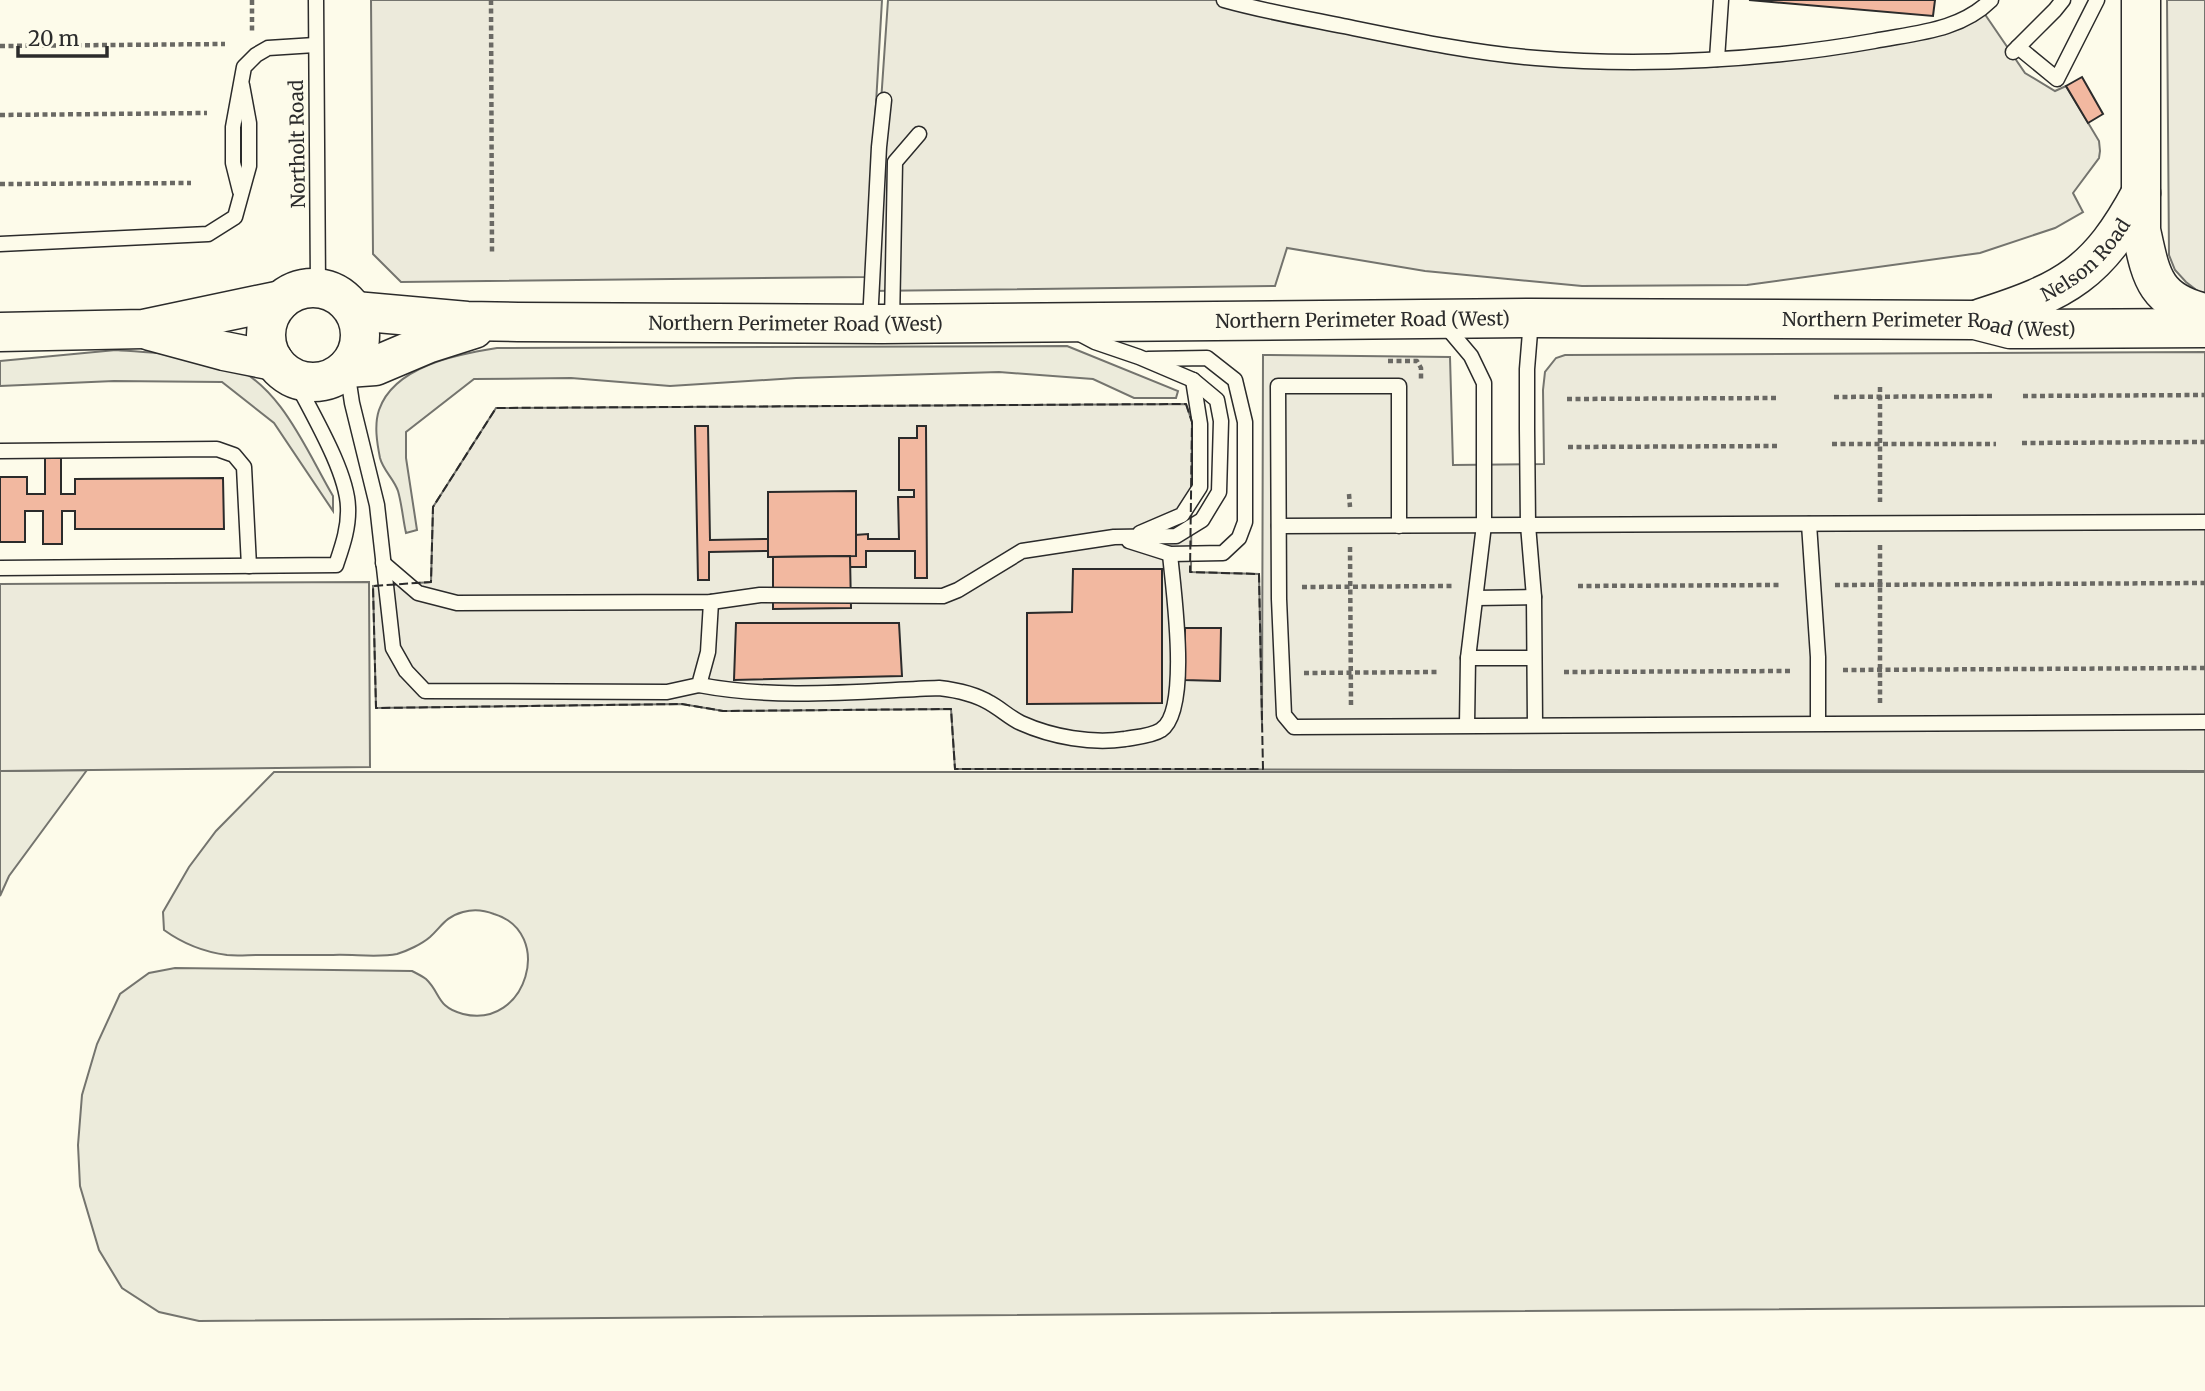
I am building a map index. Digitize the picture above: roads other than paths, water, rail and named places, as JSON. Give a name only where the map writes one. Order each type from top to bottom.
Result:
[{"type":"street","name":"Nelson Road","points":[[2141,0],[2141,230],[2153,279],[2183,308],[2205,313]]},
{"type":"street","name":"Nelson Road","points":[[1975,320],[2029,303],[2057,290],[2078,276],[2099,256],[2128,217],[2141,192]]},
{"type":"street","points":[[0,332],[143,329],[281,300],[305,288],[318,288],[331,291],[355,311],[361,335],[354,359],[346,368],[337,376],[314,382],[224,351],[143,329]]},
{"type":"street","points":[[281,300],[270,316],[266,341],[284,370]]},
{"type":"street","name":"Northern Perimeter Road (West)","points":[[355,311],[467,321],[518,322],[881,324],[1531,318],[1975,320],[2010,329],[2205,328]]},
{"type":"street","name":"Northern Perimeter Road (West)","points":[[346,368],[375,366],[427,344],[472,330],[518,322]]},
{"type":"lane","name":"Northolt Road","points":[[316,0],[318,288]]},
{"type":"lane","points":[[1224,0],[1400,37],[1535,58],[1625,62],[1717,59],[1845,46],[1952,26],[1982,9],[1991,0]]},
{"type":"lane","points":[[1717,59],[1721,0]]},
{"type":"lane","points":[[2062,0],[2014,50],[2057,79],[2097,0]]},
{"type":"lane","points":[[0,244],[208,234],[235,217],[241,192],[233,163],[233,127],[244,67],[268,48],[315,45]]},
{"type":"lane","points":[[881,324],[879,147],[884,100]]},
{"type":"lane","points":[[881,324],[895,162],[919,134]]},
{"type":"lane","points":[[1531,318],[1527,369],[1528,526],[1534,597],[1535,725]]},
{"type":"lane","points":[[1439,319],[1471,356],[1484,383],[1484,526],[1468,658],[1467,725]]},
{"type":"lane","points":[[383,564],[418,593],[457,603],[711,602],[760,594],[943,596],[958,590],[1022,551],[1114,537],[1176,536],[1202,520],[1219,492],[1221,421],[1217,400],[1193,380],[1095,342],[1055,321]]},
{"type":"lane","points":[[1114,537],[1170,554],[1223,553],[1239,538],[1245,522],[1245,422],[1235,380],[1206,358],[1143,359]]},
{"type":"lane","points":[[346,368],[377,505],[393,648],[406,671],[425,691],[667,692],[699,685],[731,691],[775,694],[939,688],[959,691],[988,702],[1020,723],[1060,735],[1106,741],[1138,737],[1161,730],[1173,715],[1178,684],[1178,651],[1170,554]]},
{"type":"lane","points":[[0,568],[336,565],[345,536],[348,507],[344,479],[284,370]]},
{"type":"lane","points":[[1132,537],[1182,515],[1200,486],[1200,424],[1193,380]]},
{"type":"lane","points":[[1399,526],[1399,386],[1278,386],[1283,715],[1294,727],[2205,722]]},
{"type":"lane","points":[[0,451],[218,449],[234,456],[244,467],[249,566]]},
{"type":"lane","points":[[1279,526],[2205,523]]},
{"type":"lane","points":[[1809,524],[1818,657],[1818,723]]},
{"type":"lane","points":[[1476,597],[1534,597]]},
{"type":"lane","points":[[699,685],[708,652],[711,602]]},
{"type":"lane","points":[[1468,658],[1534,658]]}]
